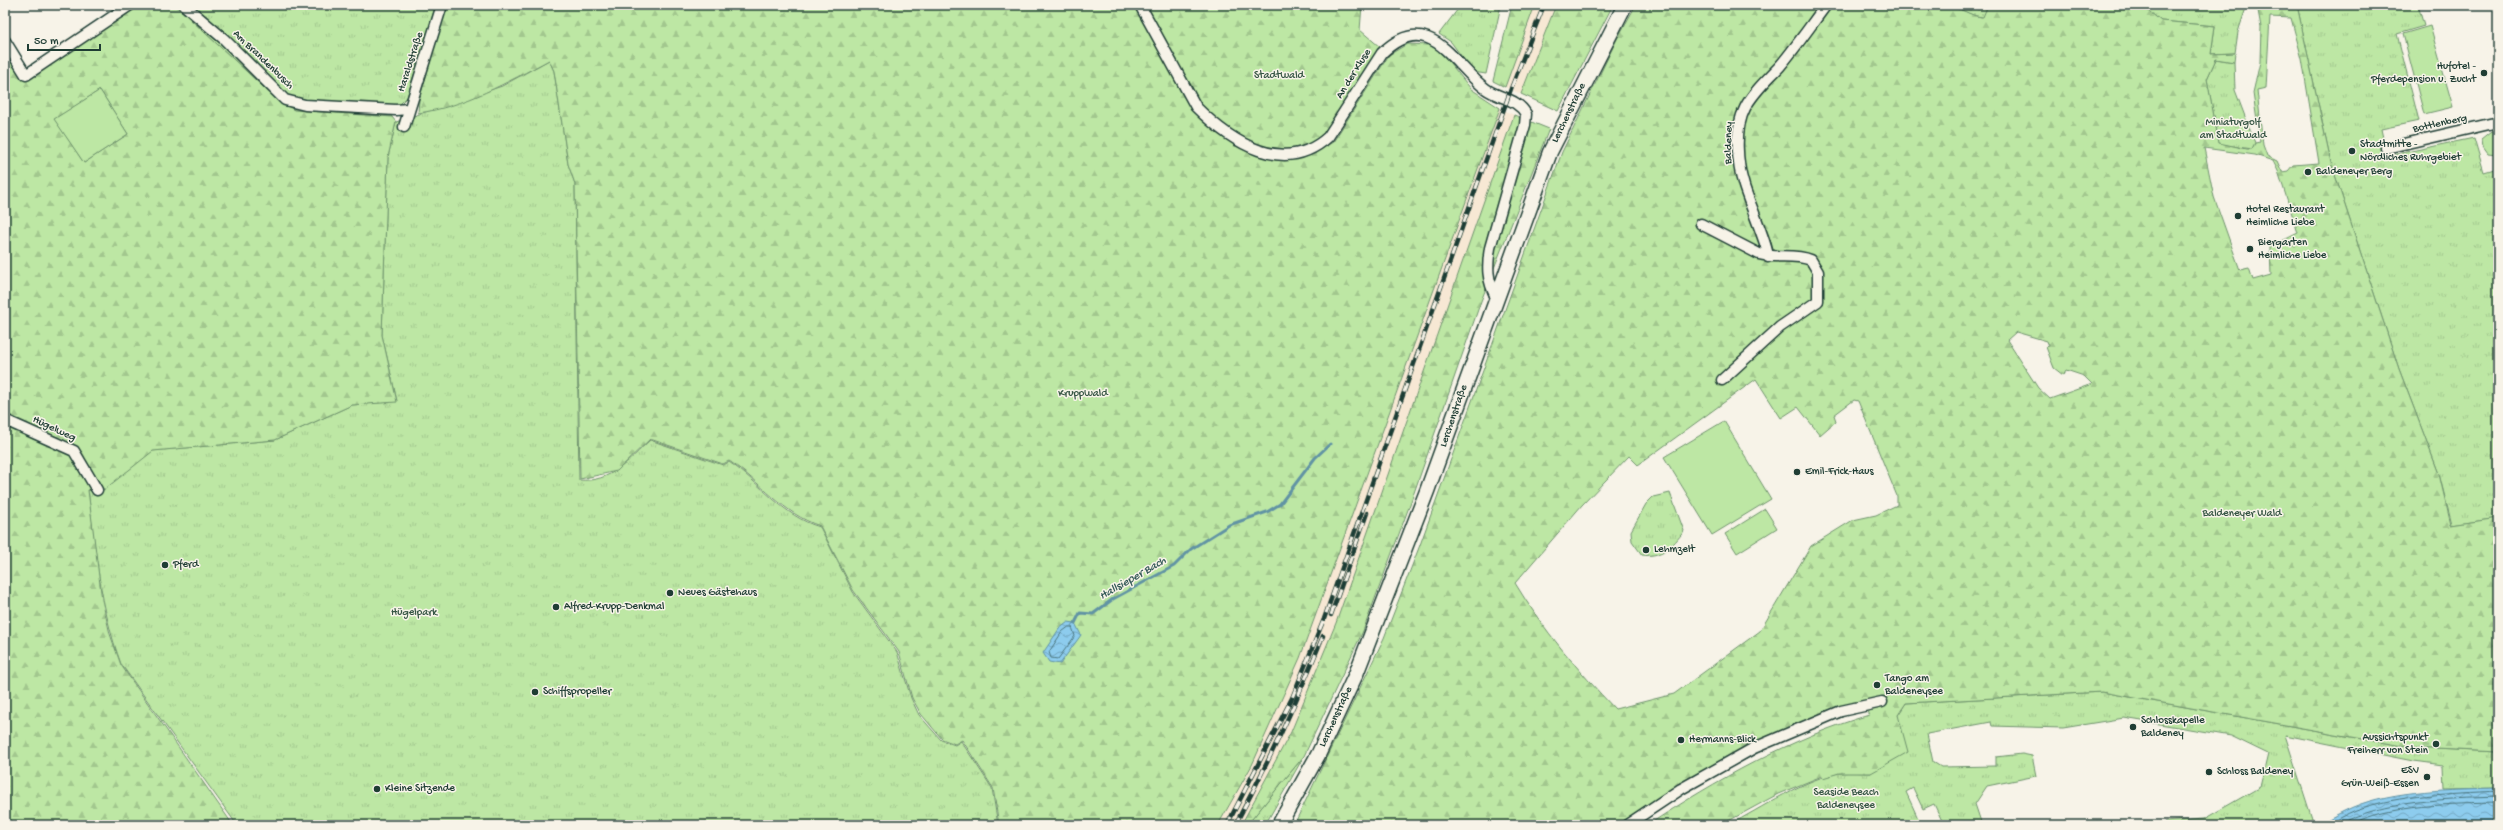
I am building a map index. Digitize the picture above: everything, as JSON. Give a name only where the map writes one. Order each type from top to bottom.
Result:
[{"type":"main road","name":"Lerchenstraße","points":[[1279,825],[1318,755],[1356,674],[1427,491],[1496,297],[1550,152],[1625,5]]},
{"type":"street","points":[[5,41],[26,75],[130,5]]},
{"type":"street","name":"Am Brandenbusch","points":[[184,5],[219,34],[285,100],[305,105],[396,110],[408,109]]},
{"type":"street","name":"Haraldstraße","points":[[404,127],[408,109],[442,5]]},
{"type":"street","name":"An der Kluse","points":[[1140,5],[1191,101],[1221,129],[1252,148],[1273,154],[1298,155],[1307,152],[1328,137],[1382,53],[1391,44],[1413,37],[1438,42],[1449,50],[1471,78],[1488,91],[1519,103],[1526,114],[1490,248],[1487,268],[1489,284],[1496,297]]},
{"type":"street","name":"Baldeney","points":[[1768,257],[1769,250],[1757,226],[1743,183],[1739,153],[1742,116],[1752,97],[1781,64],[1826,5]]},
{"type":"street","name":"Bottlenberg","points":[[2386,148],[2498,122]]},
{"type":"street","points":[[1701,224],[1752,251],[1768,257],[1796,256],[1811,260],[1818,272],[1818,301],[1775,332],[1722,380]]},
{"type":"street","name":"Hügelweg","points":[[5,420],[74,451],[97,490]]},
{"type":"street","points":[[1627,825],[1681,789],[1754,748],[1841,711],[1882,702]]},
{"type":"shaded area","points":[[1535,5],[1556,5],[1521,94],[1505,87]]},
{"type":"shaded area","points":[[1500,108],[1514,115],[1336,623],[1291,732],[1241,825],[1218,825],[1252,765],[1300,658]]},
{"type":"green space","points":[[133,5],[175,5],[275,98],[294,110],[392,117],[396,122],[388,157],[382,335],[397,402],[352,405],[275,440],[153,451],[105,489],[88,490],[102,600],[110,634],[121,665],[233,825],[5,825],[5,44],[27,77]],"holes":[[[100,90],[128,134],[84,163],[55,119]]]},
{"type":"green space","points":[[175,5],[436,5],[407,97],[398,106],[388,106],[392,117],[294,110],[275,98]]},
{"type":"green space","name":"Kruppwald","points":[[447,5],[1137,5],[1191,105],[1253,151],[1298,157],[1316,152],[1333,142],[1389,55],[1407,44],[1429,45],[1441,52],[1471,89],[1500,108],[1300,658],[1252,765],[1218,825],[999,825],[993,788],[962,740],[955,744],[942,739],[921,714],[912,698],[899,652],[853,590],[820,526],[807,521],[783,506],[741,469],[729,461],[723,464],[650,439],[617,471],[580,479],[575,184],[568,164],[554,71],[549,60],[502,85],[469,99],[435,110],[418,113],[419,100]]},
{"type":"green space","name":"Stadtwald","points":[[1144,5],[1362,5],[1360,30],[1380,47],[1324,137],[1310,148],[1277,151],[1256,145],[1235,134],[1202,108]]},
{"type":"green space","points":[[1461,5],[1501,5],[1486,74],[1473,72],[1451,42],[1439,34]]},
{"type":"green space","points":[[1512,5],[1535,5],[1505,87],[1493,81]]},
{"type":"green space","points":[[1556,5],[1613,5],[1558,111],[1521,94]]},
{"type":"green space","name":"Baldeneyer Wald","points":[[1636,5],[1932,5],[1940,8],[1958,9],[1982,17],[1988,5],[2141,5],[2161,21],[2215,26],[2211,54],[2235,53],[2234,62],[2216,59],[2207,79],[2219,143],[2252,149],[2255,143],[2260,142],[2253,93],[2260,62],[2261,27],[2257,5],[2279,7],[2297,5],[2331,163],[2399,369],[2439,474],[2451,525],[2498,518],[2498,752],[2413,748],[2102,692],[1906,703],[1898,715],[1908,752],[1871,773],[1839,773],[1823,778],[1822,776],[1778,794],[1721,825],[1648,825],[1727,776],[1783,748],[1840,724],[1869,715],[1865,709],[1800,732],[1759,752],[1684,793],[1636,825],[1294,825],[1384,638],[1420,545],[1562,152],[1617,39]],"holes":[[[2270,17],[2291,18],[2302,59],[2319,163],[2293,165],[2288,171],[2282,172],[2277,161],[2267,156],[2263,145],[2257,90],[2266,88]],[[2204,148],[2255,155],[2273,161],[2278,171],[2298,233],[2270,247],[2271,275],[2253,280],[2249,268],[2240,270],[2214,197]],[[2016,332],[2047,341],[2049,346],[2046,347],[2054,368],[2063,375],[2066,370],[2084,376],[2092,384],[2050,399],[2038,388],[2007,340]],[[1756,379],[1781,418],[1798,407],[1820,435],[1836,421],[1834,415],[1854,400],[1858,401],[1897,496],[1897,505],[1876,515],[1853,520],[1811,546],[1760,631],[1674,694],[1615,709],[1549,633],[1515,583],[1582,505],[1629,456],[1638,465]]]},
{"type":"green space","points":[[1932,5],[1988,5],[1983,17],[1972,15],[1956,8],[1938,7]]},
{"type":"green space","points":[[2141,5],[2247,5],[2238,32],[2235,53],[2211,54],[2215,26],[2161,21]]},
{"type":"green space","points":[[2297,5],[2418,5],[2424,26],[2397,34],[2419,121],[2381,129],[2387,156],[2474,138],[2484,172],[2498,168],[2498,518],[2452,525],[2439,474],[2399,369],[2331,163]]},
{"type":"green space","points":[[2430,26],[2453,107],[2424,114],[2403,34]]},
{"type":"green space","name":"Miniaturgolf am Stadtwald","points":[[2216,59],[2234,62],[2235,90],[2255,143],[2252,149],[2219,144],[2207,79]]},
{"type":"green space","name":"Hügelpark","points":[[549,60],[554,71],[568,164],[575,184],[579,480],[601,478],[619,469],[650,440],[723,465],[729,462],[741,470],[794,515],[806,522],[820,527],[853,592],[897,652],[911,698],[919,715],[941,740],[955,745],[961,741],[992,788],[998,825],[237,825],[121,664],[108,621],[99,578],[88,490],[105,489],[151,451],[275,440],[352,405],[397,401],[382,335],[388,157],[396,122],[502,86]]},
{"type":"green space","points":[[100,90],[128,134],[84,163],[54,119]]},
{"type":"green space","points":[[1514,115],[1549,129],[1481,301],[1409,507],[1363,631],[1304,756],[1247,825],[1241,825],[1291,732],[1336,623]]},
{"type":"green space","points":[[2492,131],[2498,131],[2497,155],[2488,154],[2483,147],[2482,139]]},
{"type":"green space","points":[[1724,421],[1771,499],[1712,535],[1664,457]]},
{"type":"green space","points":[[1670,493],[1684,531],[1671,546],[1661,553],[1655,555],[1642,555],[1632,541],[1631,531],[1646,504],[1653,497]]},
{"type":"green space","points":[[1765,509],[1777,528],[1737,553],[1725,534]]},
{"type":"green space","name":"Seaside Beach Baldeneysee","points":[[2102,692],[2413,748],[2498,752],[2498,788],[2444,789],[2443,765],[2413,761],[2285,735],[2314,825],[2164,825],[2164,822],[2204,819],[2260,787],[2268,754],[2231,736],[2124,718],[2063,728],[1992,726],[1991,722],[1927,734],[1933,762],[1941,767],[1996,766],[1996,757],[2022,754],[2032,756],[2036,776],[1987,786],[1975,804],[1982,825],[1944,825],[1934,804],[1923,809],[1913,788],[1906,792],[1921,825],[1729,825],[1784,794],[1813,781],[1840,773],[1871,773],[1898,715],[1906,703]]},
{"type":"green space","points":[[1304,756],[1265,825],[1247,825]]},
{"type":"water","points":[[1068,622],[1075,623],[1081,635],[1060,664],[1049,662],[1043,653],[1059,629]]},
{"type":"water","points":[[2498,788],[2498,825],[2317,825],[2353,807],[2386,797],[2424,792]]},
{"type":"waterway","name":"Hallsieper Bach","points":[[1075,623],[1080,613],[1093,614],[1113,599],[1174,566],[1191,549],[1229,525],[1267,512],[1280,504],[1315,458],[1330,444]]},
{"type":"railway","points":[[1227,825],[1292,698],[1324,619],[1512,86],[1544,5]]},
{"type":"railway","points":[[1331,615],[1367,513]]},
{"type":"railway","points":[[1235,825],[1282,732],[1323,636]]},
{"type":"place","name":"Hufotel - Pferdepension u. Zucht","points":[[2484,73]]},
{"type":"place","name":"Stadtmitte - Nördliches Ruhrgebiet","points":[[2352,151]]},
{"type":"place","name":"Baldeneyer Berg","points":[[2308,172]]},
{"type":"place","name":"Hotel Restaurant Heimliche Liebe","points":[[2238,216]]},
{"type":"place","name":"Biergarten Heimliche Liebe","points":[[2250,249]]},
{"type":"place","name":"Emil-Frick-Haus","points":[[1797,472]]},
{"type":"place","name":"Lehmzelt","points":[[1646,550]]},
{"type":"place","name":"Pferd","points":[[165,565]]},
{"type":"place","name":"Neues Gästehaus","points":[[670,593]]},
{"type":"place","name":"Alfred-Krupp-Denkmal","points":[[556,607]]},
{"type":"place","name":"Tango am Baldeneysee","points":[[1877,685]]},
{"type":"place","name":"Schiffspropeller","points":[[535,692]]},
{"type":"place","name":"Schlosskapelle Baldeney","points":[[2133,727]]},
{"type":"place","name":"Hermanns-Blick","points":[[1681,740]]},
{"type":"place","name":"Aussichtspunkt Freiherr von Stein","points":[[2436,744]]},
{"type":"place","name":"Schloss Baldeney","points":[[2209,772]]},
{"type":"place","name":"ESV Grün-Weiß-Essen","points":[[2427,777]]},
{"type":"place","name":"Kleine Sitzende","points":[[377,789]]}]
